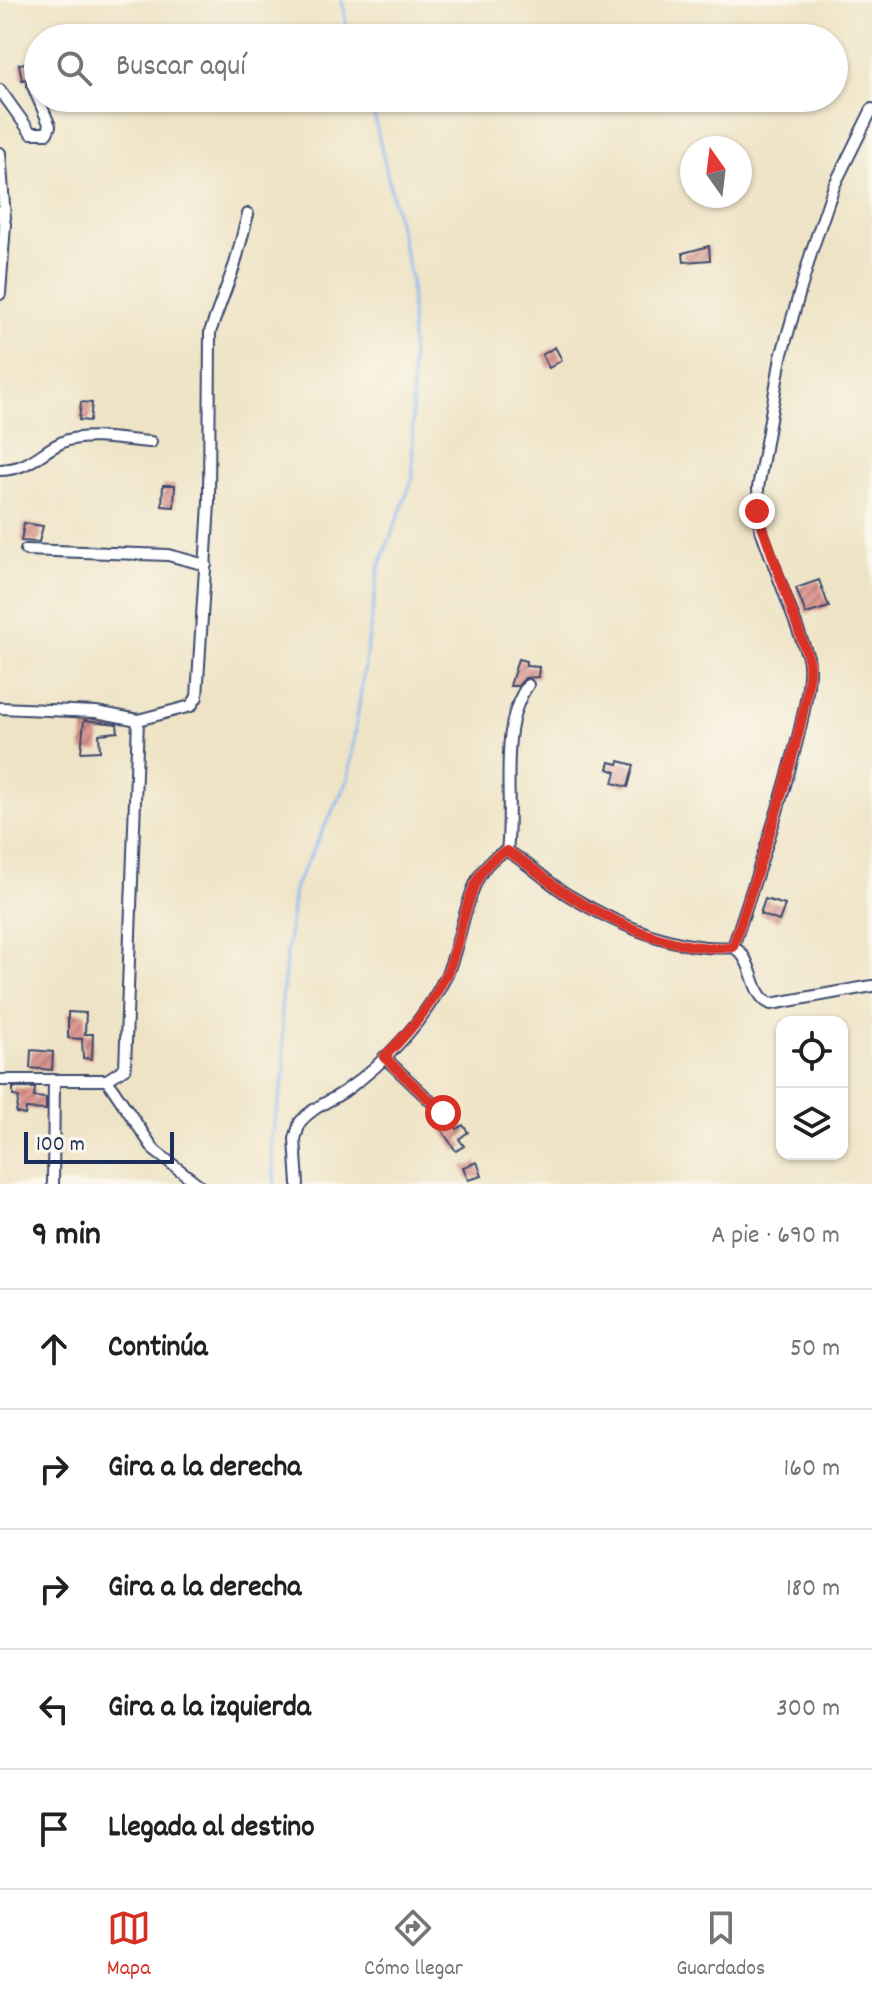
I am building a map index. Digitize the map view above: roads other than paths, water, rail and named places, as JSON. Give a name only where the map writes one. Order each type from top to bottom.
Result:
[{"type":"street","points":[[0,90],[31,133],[47,133],[50,126],[44,112]]},
{"type":"street","points":[[733,947],[802,717],[810,672],[808,657],[757,511],[770,416],[781,357],[812,250],[834,186],[872,109]]},
{"type":"street","points":[[0,153],[5,224],[0,294]]},
{"type":"street","points":[[0,211],[5,224]]},
{"type":"street","points":[[0,708],[96,712],[138,720],[191,706],[197,697],[206,565],[210,332],[235,264],[248,214]]},
{"type":"street","points":[[0,470],[22,468],[65,441],[77,438],[151,442]]},
{"type":"street","points":[[26,550],[168,555],[206,565]]},
{"type":"street","points":[[507,851],[511,721],[518,699],[528,685]]},
{"type":"street","points":[[0,1080],[107,1080],[125,1068],[138,720]]},
{"type":"street","points":[[507,851],[569,895],[640,932],[686,945],[733,947],[748,960],[761,997],[771,1004],[872,986]]},
{"type":"street","points":[[298,1184],[295,1139],[300,1122],[308,1112],[344,1092],[418,1023],[446,976],[477,875],[493,856],[507,851]]},
{"type":"street","points":[[384,1057],[443,1113]]},
{"type":"street","points":[[53,1184],[54,1080]]},
{"type":"street","points":[[107,1080],[155,1151],[186,1180],[198,1184]]},
{"type":"waterway","points":[[342,0],[346,24]]},
{"type":"waterway","points":[[275,1184],[271,1139],[285,1071],[281,1008],[294,888],[348,780],[379,567],[413,478],[411,279],[373,112]]}]
